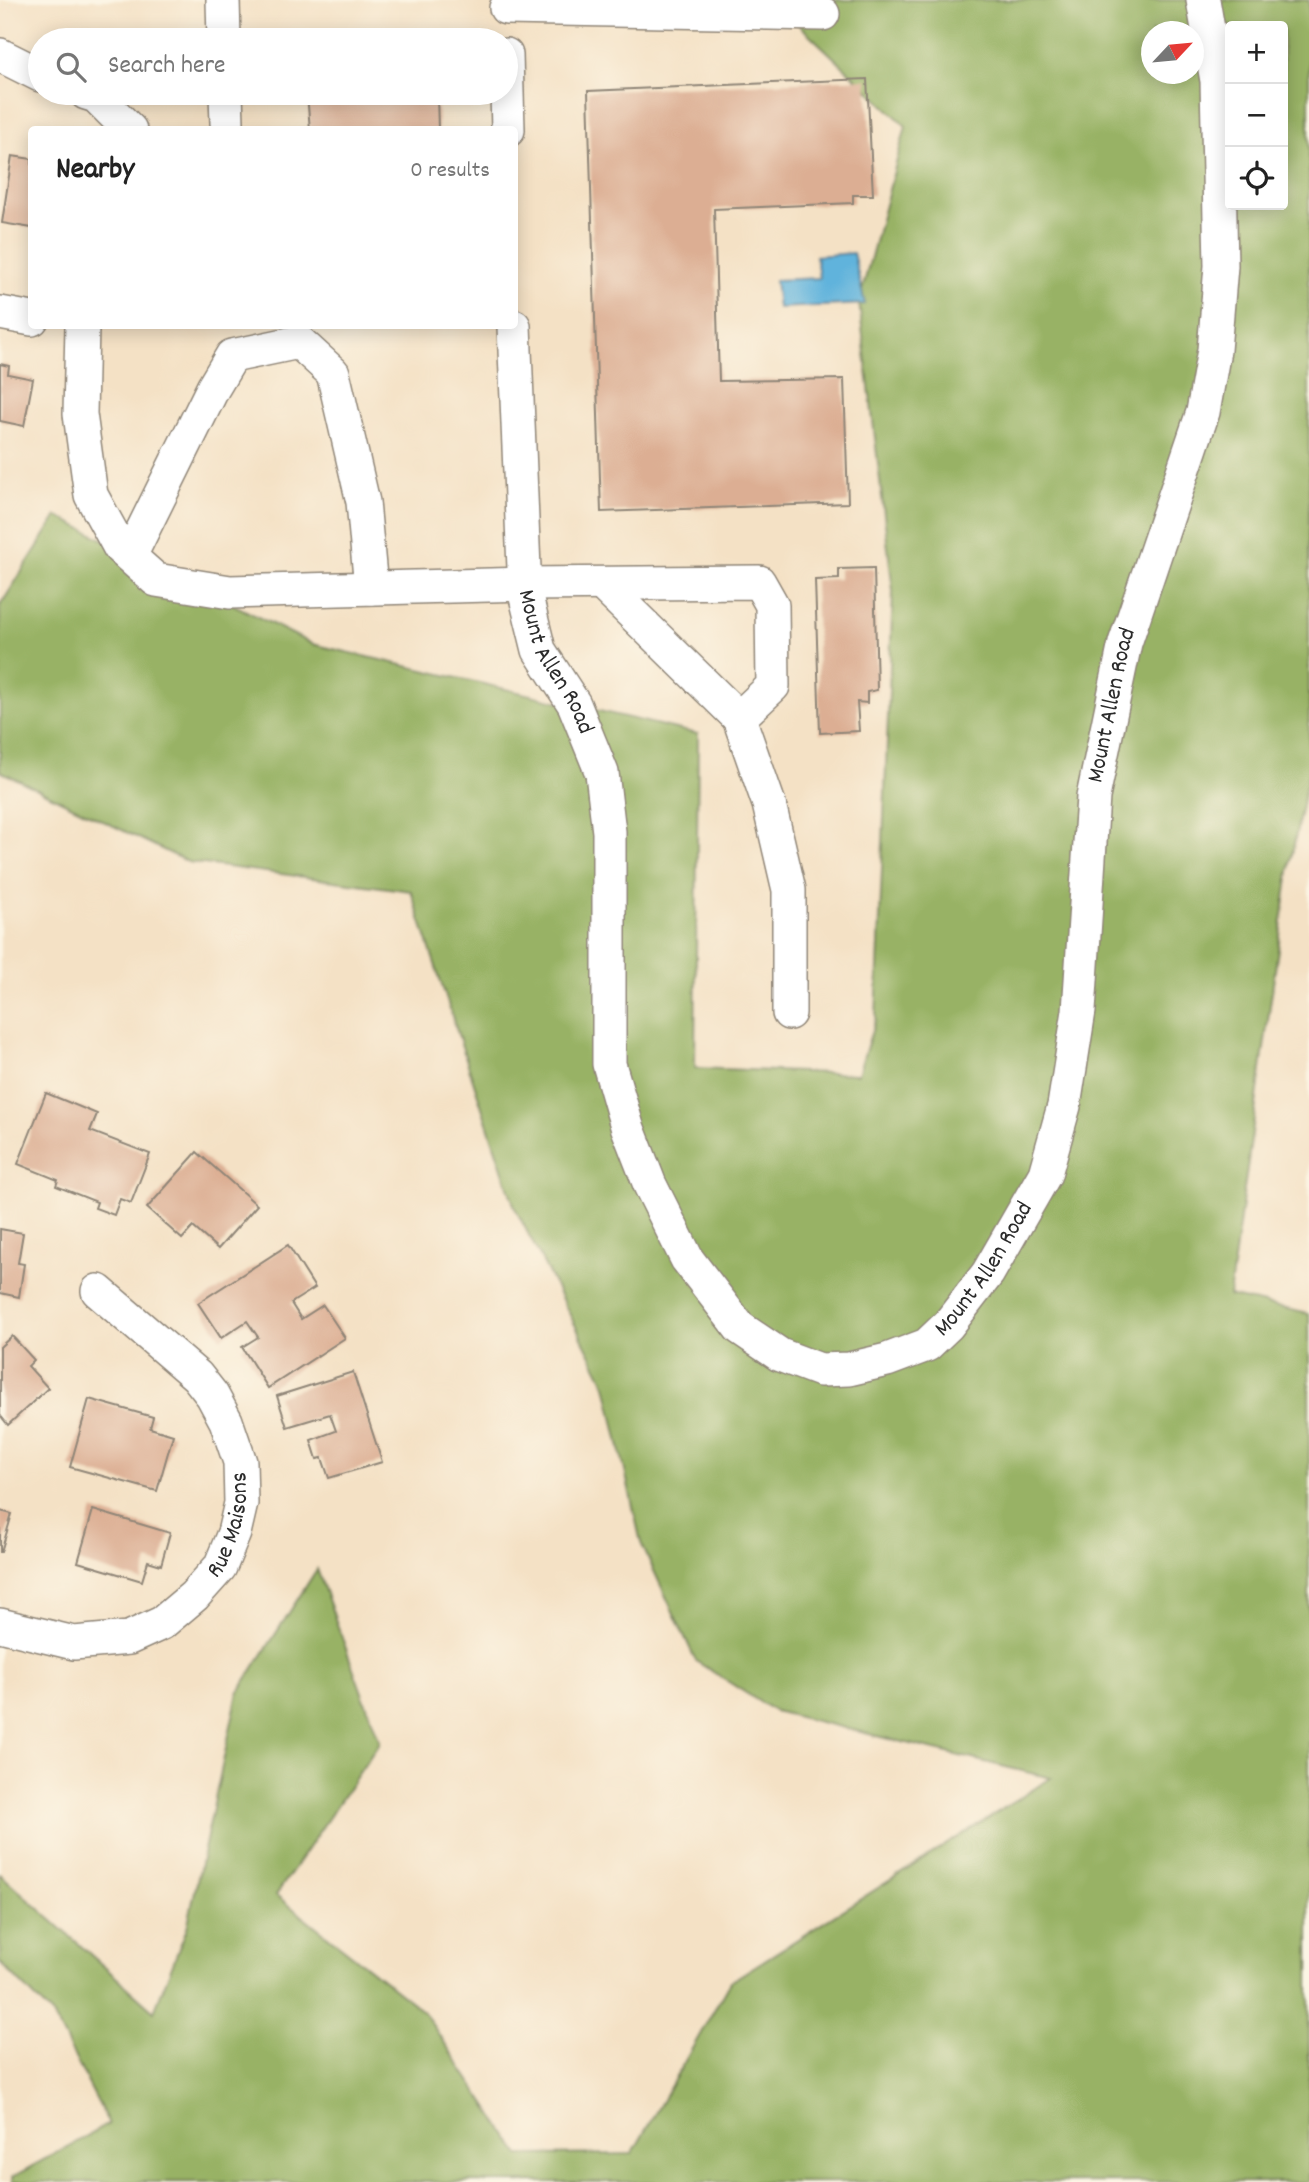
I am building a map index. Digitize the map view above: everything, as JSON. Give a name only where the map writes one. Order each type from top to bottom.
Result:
[{"type":"street","points":[[223,0],[224,28]]},
{"type":"street","name":"Mount Allen Road","points":[[514,329],[524,593],[539,650],[574,704],[602,773],[609,832],[609,1063],[627,1126],[650,1185],[687,1259],[740,1328],[780,1355],[820,1370],[849,1369],[887,1360],[927,1345],[948,1325],[988,1273],[1045,1174],[1064,1106],[1079,1011],[1093,797],[1125,643],[1203,412],[1214,350],[1221,266],[1217,81],[1203,0]]},
{"type":"street","points":[[506,16],[823,14]]},
{"type":"street","points":[[0,55],[28,69]]},
{"type":"street","points":[[105,105],[126,126]]},
{"type":"street","points":[[507,105],[508,126]]},
{"type":"street","points":[[0,313],[28,318]]},
{"type":"street","points":[[82,329],[80,414],[91,495],[120,548],[156,580],[230,592],[524,584],[759,582],[772,605],[773,686],[739,718]]},
{"type":"street","points":[[130,556],[232,356],[299,342],[333,373],[363,502],[372,588]]},
{"type":"street","points":[[603,585],[739,718],[769,804],[789,890],[789,1013]]},
{"type":"street","name":"Rue Maisons","points":[[0,1625],[74,1643],[129,1638],[162,1623],[194,1596],[219,1567],[234,1533],[241,1503],[240,1462],[226,1421],[212,1395],[197,1376],[98,1291]]},
{"type":"green space","points":[[773,0],[1309,0],[1309,771],[1290,864],[1229,1296],[1309,1314],[1309,2182],[12,2182],[12,2177],[109,2124],[54,2017],[0,1962],[0,1874],[154,2011],[187,1928],[238,1693],[317,1569],[380,1742],[276,1895],[423,2011],[520,2155],[632,2154],[730,1982],[1051,1778],[774,1711],[696,1661],[641,1543],[606,1385],[515,1208],[411,891],[188,862],[0,771],[0,606],[57,516],[312,644],[698,734],[695,1068],[858,1074],[876,1018],[893,591],[859,302],[906,126]]},
{"type":"water","points":[[853,253],[865,304],[778,308],[775,280],[819,278],[816,256]]},
{"type":"building","points":[[867,79],[873,195],[853,195],[853,203],[714,209],[719,381],[844,379],[848,503],[601,512],[588,91]]},
{"type":"building","points":[[308,105],[437,105],[438,126],[310,126]]},
{"type":"building","points":[[12,156],[28,158],[28,227],[2,223]]},
{"type":"building","points":[[0,364],[9,366],[8,374],[33,379],[24,426],[0,421]]},
{"type":"building","points":[[874,568],[877,690],[867,692],[867,703],[857,702],[859,731],[820,733],[815,580],[839,579],[839,569]]},
{"type":"building","points":[[46,1093],[97,1114],[90,1131],[150,1154],[131,1203],[120,1199],[114,1215],[95,1208],[97,1202],[56,1186],[58,1180],[18,1164]]},
{"type":"building","points":[[197,1152],[257,1205],[218,1249],[193,1227],[182,1239],[147,1208]]},
{"type":"building","points":[[0,1229],[23,1233],[18,1263],[24,1264],[19,1297],[0,1293]]},
{"type":"building","points":[[288,1245],[315,1288],[291,1303],[301,1319],[323,1305],[345,1338],[268,1388],[242,1347],[258,1337],[247,1321],[221,1338],[198,1303]]},
{"type":"building","points":[[12,1336],[34,1360],[28,1366],[48,1388],[8,1425],[0,1415],[0,1347]]},
{"type":"building","points":[[353,1372],[382,1462],[329,1478],[322,1458],[317,1459],[311,1440],[336,1431],[330,1414],[287,1427],[277,1396]]},
{"type":"building","points":[[89,1399],[153,1417],[150,1428],[173,1435],[157,1491],[70,1467]]},
{"type":"building","points":[[93,1510],[170,1533],[161,1565],[148,1561],[142,1581],[78,1562]]},
{"type":"building","points":[[0,1511],[12,1514],[1,1552],[0,1552]]}]
